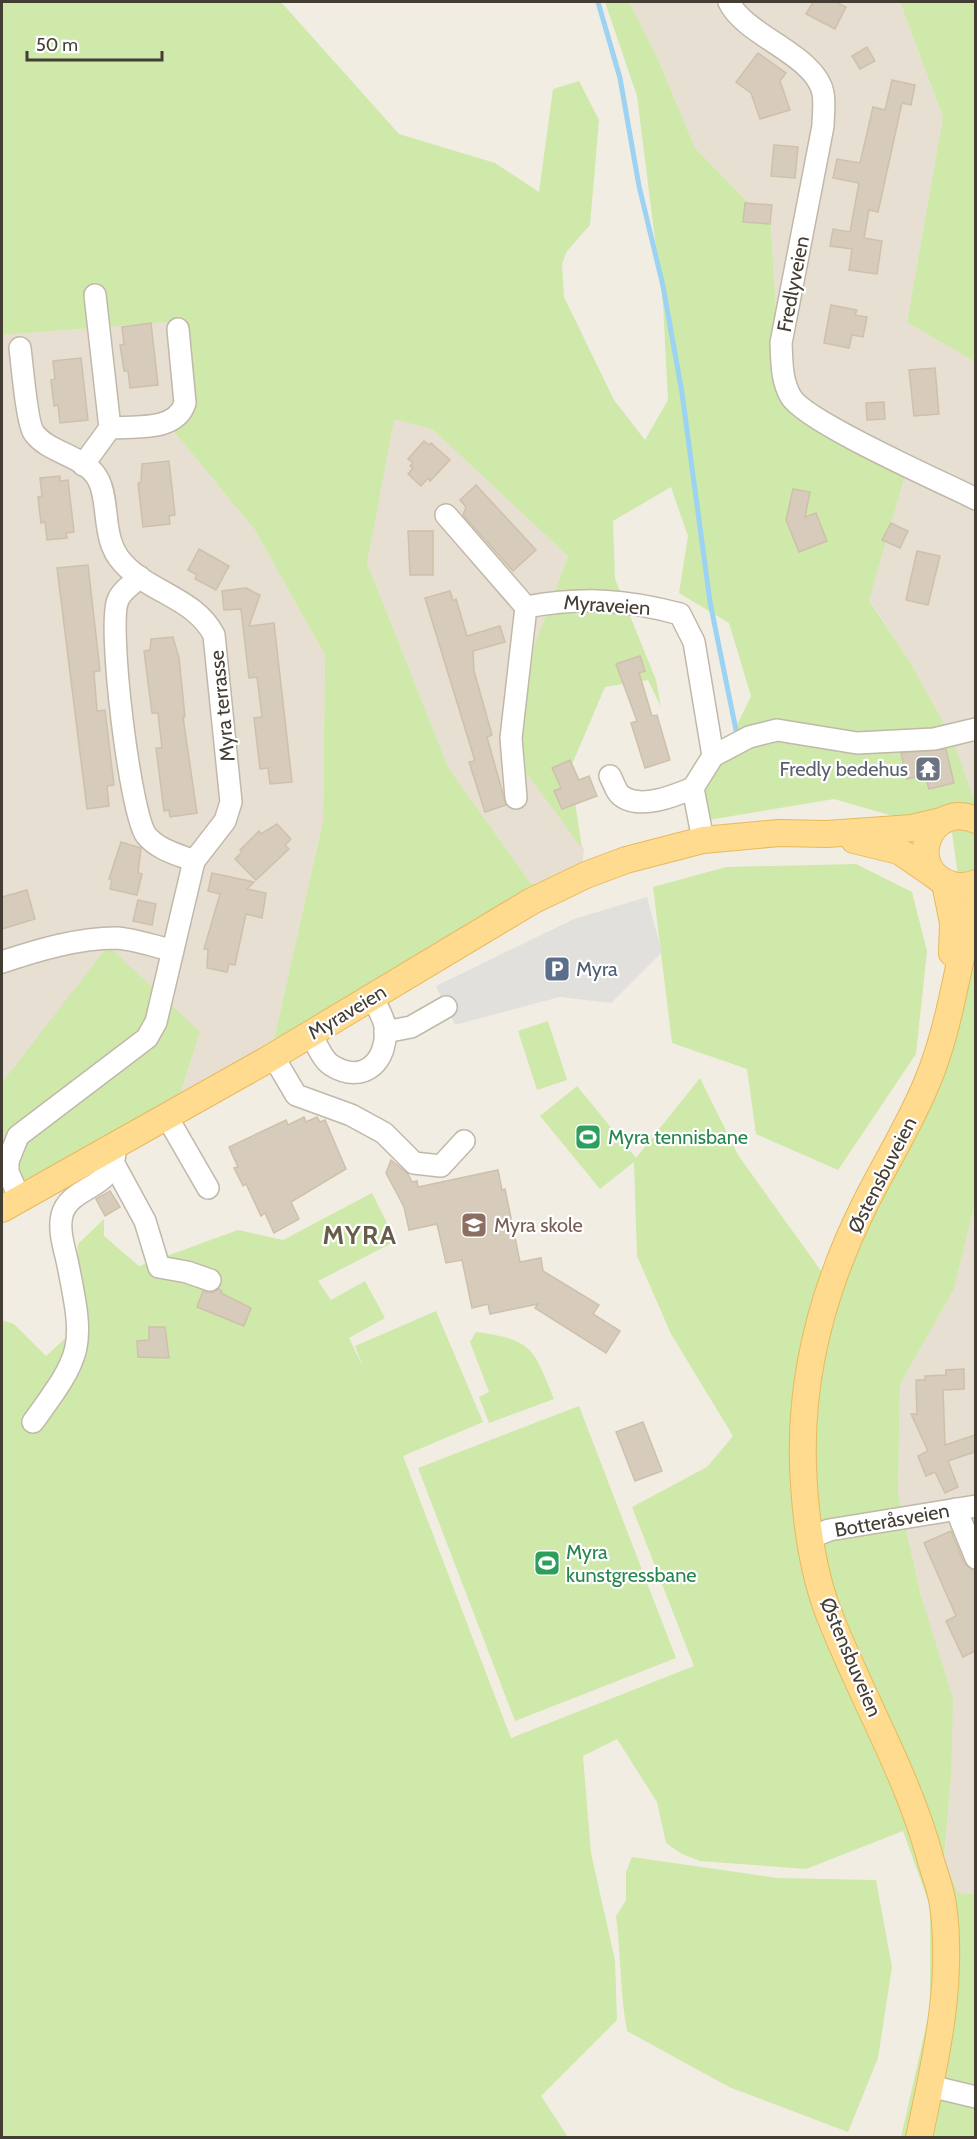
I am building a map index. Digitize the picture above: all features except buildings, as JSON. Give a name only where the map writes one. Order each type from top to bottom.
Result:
[{"type":"main road","name":"Myraveien","points":[[11,1204],[115,1155],[167,1117],[311,1034],[532,901],[626,860],[703,840],[779,833],[827,834],[912,828],[955,816],[967,816],[975,820]]},
{"type":"main road","name":"Østensbuveien","points":[[942,821],[932,830],[926,844],[928,864],[940,879],[953,923],[948,1013]]},
{"type":"main road","name":"Myraveien","points":[[827,834],[899,851],[940,879]]},
{"type":"main road","points":[[940,879],[958,886],[975,883]]},
{"type":"main road","name":"Østensbuveien","points":[[919,2138],[941,2028],[945,1971],[943,1904],[926,1841],[904,1780],[827,1610],[810,1538],[803,1446],[804,1405],[813,1342],[834,1274],[863,1207],[904,1136],[930,1077],[948,1013],[975,897]]},
{"type":"street","name":"Fredlyveien","points":[[729,2],[749,26],[789,51],[812,73],[823,92],[823,126],[781,343],[782,374],[791,398],[816,419],[975,499]]},
{"type":"street","points":[[83,465],[110,428],[95,295]]},
{"type":"street","points":[[110,428],[166,424],[182,413],[184,403],[178,329]]},
{"type":"street","name":"Myra terrasse","points":[[11,1204],[8,1161],[18,1136],[147,1038],[156,1022],[171,950],[194,861],[225,821],[231,802],[214,635],[207,621],[196,610],[140,577],[122,562],[113,546],[99,480],[83,465],[42,442],[32,431],[20,348]]},
{"type":"street","points":[[446,515],[526,607],[519,687],[511,738],[516,798]]},
{"type":"street","points":[[140,577],[118,598],[114,619],[125,740],[136,811],[146,834],[159,848],[194,861]]},
{"type":"street","name":"Myraveien","points":[[526,607],[570,599],[643,603],[680,614],[694,642],[713,756]]},
{"type":"street","points":[[610,776],[623,797],[635,801],[670,798],[693,788],[713,756],[748,737],[777,730],[856,743],[934,739],[975,729]]},
{"type":"street","points":[[693,788],[703,840]]},
{"type":"street","points":[[2,962],[32,952],[93,939],[118,938],[171,950]]},
{"type":"street","points":[[311,1034],[329,1065],[352,1073],[367,1070],[379,1060],[386,1046],[385,1023],[372,996]]},
{"type":"street","points":[[385,1032],[411,1027],[446,1007]]},
{"type":"street","points":[[273,1056],[296,1095],[351,1115],[384,1133],[414,1163],[441,1166],[464,1141]]},
{"type":"street","points":[[167,1117],[208,1188]]},
{"type":"street","points":[[115,1155],[145,1221],[159,1267],[187,1272],[210,1280]]},
{"type":"street","points":[[33,1422],[69,1373],[79,1341],[79,1319],[62,1235],[61,1216],[71,1202],[100,1182],[115,1155]]},
{"type":"street","points":[[966,1508],[975,1558]]},
{"type":"street","name":"Botteråsveien","points":[[810,1538],[829,1530],[966,1508]]},
{"type":"street","points":[[930,2086],[975,2097]]},
{"type":"shaded area","points":[[629,2],[900,2],[943,117],[907,322],[975,362],[975,805],[952,738],[910,662],[869,599],[909,462],[802,403],[777,334],[771,226],[695,148],[658,59]]},
{"type":"shaded area","points":[[168,322],[185,350],[167,423],[255,530],[325,655],[323,821],[273,1044],[180,1094],[200,1032],[2,1083],[2,335]]},
{"type":"shaded area","points":[[393,418],[432,429],[568,556],[527,665],[518,762],[584,849],[581,874],[531,884],[448,767],[367,563]]},
{"type":"shaded area","name":"Myra","points":[[647,897],[662,952],[611,1003],[560,997],[455,1025],[436,986],[574,919]]},
{"type":"shaded area","points":[[975,1203],[975,1894],[958,1893],[944,1860],[951,1776],[921,1596],[898,1493],[900,1384],[954,1289]]},
{"type":"green space","points":[[2,2],[281,2],[399,134],[495,163],[539,192],[553,89],[579,81],[599,120],[590,225],[567,251],[562,264],[564,297],[614,400],[645,440],[668,400],[663,303],[637,96],[605,2],[629,2],[658,59],[695,148],[771,226],[777,334],[802,403],[909,462],[869,600],[910,662],[952,738],[976,805],[975,1203],[954,1289],[900,1384],[898,1493],[921,1596],[953,1699],[951,1776],[944,1859],[958,1893],[975,1894],[975,2137],[901,2137],[930,2009],[930,1906],[903,1831],[806,1869],[700,1861],[682,1854],[666,1843],[657,1802],[617,1739],[583,1756],[591,1853],[615,1960],[617,2020],[541,2096],[568,2137],[2,2137],[2,1320],[14,1324],[46,1356],[71,1333],[78,1244],[104,1219],[104,1236],[139,1266],[238,1230],[283,1240],[372,1193],[396,1241],[318,1281],[331,1300],[365,1281],[385,1318],[349,1338],[363,1367],[355,1346],[436,1311],[483,1422],[403,1456],[511,1738],[694,1666],[632,1507],[707,1467],[733,1436],[671,1334],[637,1256],[634,1162],[600,1189],[540,1116],[577,1086],[636,1158],[700,1078],[738,1155],[824,1275],[858,1206],[939,1022],[959,882],[952,833],[834,799],[702,821],[704,794],[751,696],[729,623],[679,593],[688,536],[671,487],[613,521],[615,579],[656,680],[661,707],[648,680],[605,687],[570,769],[582,848],[518,762],[527,665],[568,556],[432,429],[394,419],[367,563],[448,767],[531,884],[553,881],[273,1044],[323,821],[325,655],[255,530],[167,423],[185,350],[168,322],[2,335]]},
{"type":"green space","points":[[900,2],[975,2],[975,362],[907,322],[943,117]]},
{"type":"green space","points":[[856,864],[912,892],[927,951],[916,1054],[838,1170],[756,1134],[747,1069],[672,1043],[653,887],[726,867]]},
{"type":"green space","points":[[108,946],[200,1032],[180,1094],[2,1214],[2,1083]]},
{"type":"green space","points":[[548,1021],[567,1080],[537,1090],[518,1031]]},
{"type":"green space","points":[[476,1332],[510,1339],[529,1349],[541,1368],[554,1399],[489,1423],[479,1397],[489,1392],[470,1342]]},
{"type":"green space","name":"Myra kunstgressbane","points":[[579,1406],[676,1658],[515,1721],[418,1468]]},
{"type":"green space","points":[[632,1857],[777,1878],[876,1880],[892,1967],[878,2058],[848,2132],[729,2087],[627,2031],[616,1916],[626,1900],[626,1872]]},
{"type":"waterway","points":[[598,2],[620,78],[639,186],[663,286],[682,393],[710,602],[737,735]]},
{"type":"place","name":"Fredly bedehus","points":[[928,769]]},
{"type":"place","name":"Myra","points":[[557,969]]},
{"type":"place","name":"Myra tennisbane","points":[[588,1137]]},
{"type":"place","name":"Myra skole","points":[[474,1225]]},
{"type":"place","name":"Myra kunstgressbane","points":[[547,1563]]},
{"type":"district","name":"MYRA","points":[[360,1235]]}]
